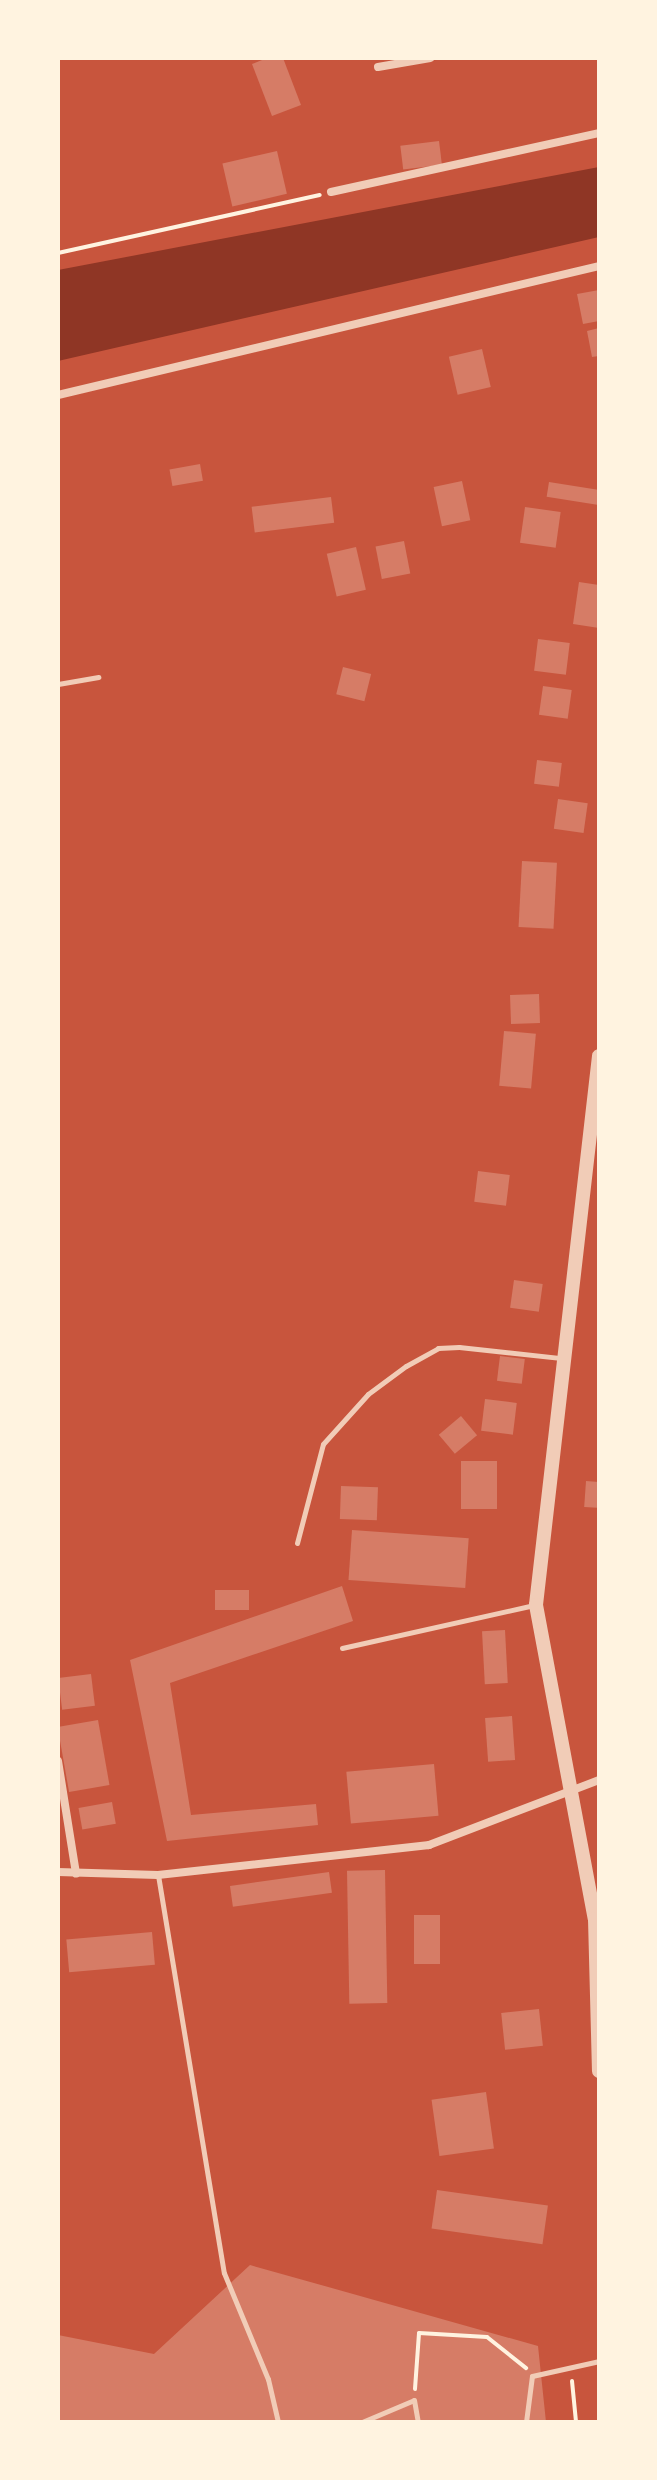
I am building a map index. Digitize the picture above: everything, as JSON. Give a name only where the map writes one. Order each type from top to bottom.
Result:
[{"type":"street","points":[[378,67],[430,58]]},
{"type":"street","points":[[331,192],[599,133]]},
{"type":"street","points":[[58,395],[599,266]]},
{"type":"street","points":[[599,1056],[561,1358],[536,1605],[567,1788],[595,1919],[599,2071]]},
{"type":"street","points":[[58,1761],[76,1874]]},
{"type":"street","points":[[58,1872],[158,1875],[429,1845],[567,1788],[599,1780]]},
{"type":"lane","points":[[58,684],[98,677]]},
{"type":"lane","points":[[297,1543],[323,1444],[368,1394],[406,1366],[438,1348],[459,1347],[561,1358]]},
{"type":"lane","points":[[342,1648],[536,1605]]},
{"type":"lane","points":[[158,1875],[224,2273],[268,2379],[278,2422]]},
{"type":"lane","points":[[526,2422],[532,2376],[599,2361]]},
{"type":"lane","points":[[362,2422],[414,2400],[418,2422]]},
{"type":"path","points":[[58,253],[331,192]]},
{"type":"path","points":[[414,2400],[419,2333],[487,2337],[516,2353],[532,2376]]},
{"type":"path","points":[[569,2366],[576,2422]]},
{"type":"shaded area","points":[[599,167],[599,237],[58,361],[58,270]]},
{"type":"building","points":[[267,58],[283,58],[301,105],[272,116],[252,64]]},
{"type":"building","points":[[439,141],[442,165],[403,170],[400,146]]},
{"type":"building","points":[[277,151],[287,194],[232,206],[222,164]]},
{"type":"building","points":[[599,290],[599,321],[583,324],[577,294]]},
{"type":"building","points":[[599,328],[599,356],[592,357],[587,331]]},
{"type":"building","points":[[482,349],[491,387],[458,395],[449,357]]},
{"type":"building","points":[[200,464],[203,481],[172,486],[169,469]]},
{"type":"building","points":[[462,481],[470,520],[442,526],[434,487]]},
{"type":"building","points":[[549,482],[599,490],[597,505],[547,497]]},
{"type":"building","points":[[331,497],[334,523],[255,533],[252,507]]},
{"type":"building","points":[[525,507],[561,512],[556,548],[520,543]]},
{"type":"building","points":[[404,541],[410,573],[382,579],[376,547]]},
{"type":"building","points":[[356,547],[366,590],[337,597],[327,554]]},
{"type":"building","points":[[579,582],[599,585],[599,628],[573,624]]},
{"type":"building","points":[[538,639],[570,643],[566,675],[534,671]]},
{"type":"building","points":[[343,667],[371,674],[364,701],[336,694]]},
{"type":"building","points":[[543,686],[572,690],[568,719],[539,715]]},
{"type":"building","points":[[537,760],[562,763],[559,787],[534,784]]},
{"type":"building","points":[[558,799],[588,803],[584,833],[554,829]]},
{"type":"building","points":[[522,861],[557,863],[553,929],[519,927]]},
{"type":"building","points":[[539,994],[540,1023],[511,1024],[510,995]]},
{"type":"building","points":[[504,1031],[536,1034],[531,1089],[499,1086]]},
{"type":"building","points":[[478,1171],[510,1175],[506,1206],[474,1202]]},
{"type":"building","points":[[514,1280],[543,1284],[539,1312],[510,1308]]},
{"type":"building","points":[[500,1356],[525,1359],[522,1384],[497,1381]]},
{"type":"building","points":[[485,1399],[517,1403],[513,1435],[481,1431]]},
{"type":"building","points":[[461,1416],[477,1435],[455,1454],[439,1435]]},
{"type":"building","points":[[461,1461],[497,1461],[497,1509],[461,1509]]},
{"type":"building","points":[[586,1481],[599,1482],[597,1508],[584,1507]]},
{"type":"building","points":[[341,1486],[378,1487],[377,1520],[340,1519]]},
{"type":"building","points":[[352,1530],[469,1538],[465,1588],[349,1580]]},
{"type":"building","points":[[342,1586],[353,1621],[170,1683],[191,1815],[316,1804],[318,1825],[167,1841],[130,1660]]},
{"type":"building","points":[[215,1590],[249,1590],[249,1610],[215,1610]]},
{"type":"building","points":[[505,1630],[508,1683],[485,1684],[482,1631]]},
{"type":"building","points":[[91,1674],[95,1706],[62,1710],[58,1678]]},
{"type":"building","points":[[512,1716],[515,1760],[488,1762],[485,1718]]},
{"type":"building","points":[[98,1720],[109,1785],[69,1792],[58,1727]]},
{"type":"building","points":[[434,1764],[439,1816],[351,1823],[346,1772]]},
{"type":"building","points":[[112,1802],[116,1824],[82,1830],[79,1808]]},
{"type":"building","points":[[385,1870],[387,2003],[349,2004],[347,1871]]},
{"type":"building","points":[[329,1872],[332,1893],[233,1907],[230,1886]]},
{"type":"building","points":[[414,1915],[440,1915],[440,1964],[414,1964]]},
{"type":"building","points":[[152,1932],[155,1965],[69,1972],[66,1939]]},
{"type":"building","points":[[539,2009],[543,2046],[505,2050],[501,2013]]},
{"type":"building","points":[[486,2092],[494,2148],[439,2156],[432,2100]]},
{"type":"building","points":[[437,2190],[548,2206],[542,2244],[432,2229]]},
{"type":"building","points":[[250,2265],[538,2346],[546,2422],[58,2422],[58,2335],[154,2354]]}]
